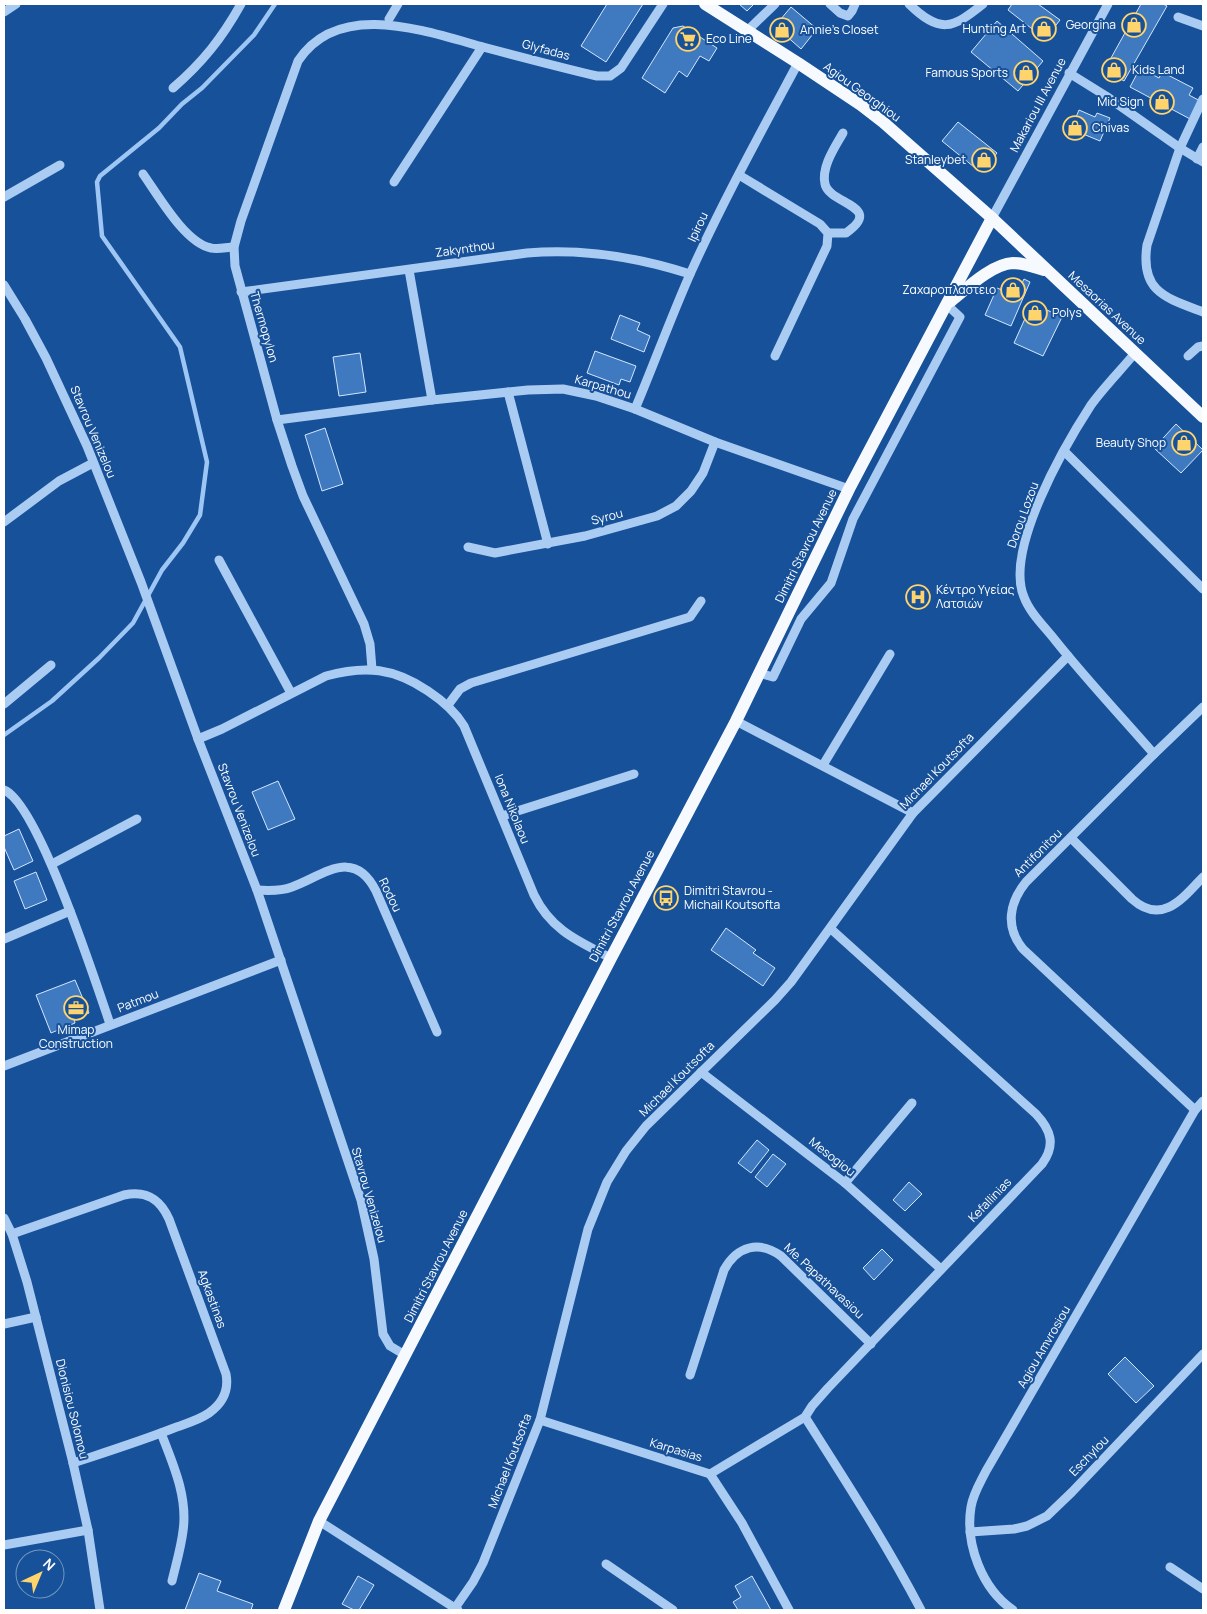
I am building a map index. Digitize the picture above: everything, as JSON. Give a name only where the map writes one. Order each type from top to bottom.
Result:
[{"type":"main road","name":"Agiou Georghiou","points":[[705,4],[798,63],[883,122],[992,218]]},
{"type":"main road","name":"Mesaorias Avenue","points":[[992,218],[1203,417]]},
{"type":"main road","name":"Dimitri Stavrou Avenue","points":[[284,1610],[319,1521],[736,721],[849,489],[992,218]]},
{"type":"main road","points":[[946,304],[987,273],[1008,264],[1024,264],[1048,272]]},
{"type":"street","points":[[4,12],[16,4]]},
{"type":"street","points":[[173,88],[207,56],[241,4]]},
{"type":"street","points":[[389,19],[398,4]]},
{"type":"street","name":"Glyfadas","points":[[359,18],[389,19],[482,47],[597,76],[610,76],[616,73],[625,62],[663,4]]},
{"type":"street","points":[[748,30],[775,4]]},
{"type":"street","points":[[830,4],[840,13],[848,16],[855,4]]},
{"type":"street","points":[[910,4],[922,16],[932,22],[948,24],[966,18],[983,4]]},
{"type":"street","name":"Makariou III Avenue","points":[[992,218],[1108,4]]},
{"type":"street","points":[[1178,17],[1203,26]]},
{"type":"street","name":"Thermopylon","points":[[359,18],[344,21],[324,30],[302,54],[241,220],[234,246],[235,266],[241,292],[277,420],[303,496],[364,624],[370,644],[372,669]]},
{"type":"street","points":[[394,182],[482,47]]},
{"type":"street","name":"Ipirou","points":[[635,409],[690,274],[798,63]]},
{"type":"street","points":[[1069,73],[1106,96],[1200,161],[1203,148]]},
{"type":"street","points":[[1203,99],[1180,148],[1146,246],[1145,264],[1151,284],[1160,294],[1170,300],[1203,312]]},
{"type":"street","points":[[828,233],[846,233],[858,223],[860,216],[849,204],[829,191],[825,185],[831,154],[843,133]]},
{"type":"street","points":[[4,197],[60,166]]},
{"type":"street","points":[[143,174],[191,238],[209,248],[234,246]]},
{"type":"street","points":[[739,175],[820,224],[828,233],[827,246],[775,356]]},
{"type":"street","name":"Zakynthou","points":[[241,292],[527,253],[557,251],[622,256],[662,265],[690,274]]},
{"type":"street","points":[[409,270],[432,400]]},
{"type":"street","name":"Stavrou Venizelou","points":[[4,285],[46,358],[93,463],[141,582],[198,739],[257,890],[367,1223],[378,1284],[383,1334],[390,1346],[405,1355]]},
{"type":"street","points":[[759,674],[773,677],[801,619],[831,583],[853,519],[960,317],[946,304]]},
{"type":"street","points":[[1188,356],[1198,347],[1203,346]]},
{"type":"street","name":"Dorou Lozou","points":[[1135,353],[1092,404],[1064,451],[1042,496],[1030,527],[1020,562],[1019,580],[1028,605],[1068,656],[1154,754]]},
{"type":"street","name":"Karpathou","points":[[277,420],[432,400],[528,390],[563,389],[596,396],[635,409],[715,442],[849,489]]},
{"type":"street","points":[[508,392],[548,544]]},
{"type":"street","name":"Syrou","points":[[468,547],[494,554],[585,536],[646,520],[666,512],[676,506],[698,482],[707,465],[715,442]]},
{"type":"street","points":[[1064,451],[1203,589]]},
{"type":"street","points":[[4,522],[64,478],[93,463]]},
{"type":"street","points":[[219,560],[291,693]]},
{"type":"street","points":[[448,705],[460,689],[478,680],[690,617],[701,600]]},
{"type":"street","points":[[823,765],[890,654]]},
{"type":"street","name":"Michael Koutsofta","points":[[456,1609],[483,1564],[540,1420],[583,1245],[600,1197],[616,1166],[636,1138],[660,1111],[775,1000],[791,982],[913,813],[1068,656]]},
{"type":"street","points":[[4,704],[51,665]]},
{"type":"street","name":"Iona Nikolaou","points":[[198,739],[331,675],[354,670],[372,669],[390,672],[414,682],[448,705],[460,719],[468,734],[534,895],[547,916],[567,934],[611,958]]},
{"type":"street","name":"Antifonitou","points":[[1196,1110],[1028,955],[1016,938],[1011,918],[1016,896],[1026,882],[1154,754],[1203,708]]},
{"type":"street","points":[[736,721],[913,813]]},
{"type":"street","points":[[502,816],[634,774]]},
{"type":"street","points":[[4,790],[9,792],[21,805],[52,864],[110,1024]]},
{"type":"street","points":[[52,864],[137,819]]},
{"type":"street","points":[[1071,838],[1138,904],[1148,909],[1164,910],[1174,905],[1203,877]]},
{"type":"street","name":"Rodou","points":[[257,890],[286,889],[336,868],[349,867],[360,871],[369,879],[376,891],[437,1032]]},
{"type":"street","points":[[4,938],[70,911]]},
{"type":"street","name":"Kefallinias","points":[[710,1474],[805,1417],[828,1388],[1042,1164],[1050,1147],[1050,1134],[1036,1114],[831,929]]},
{"type":"street","name":"Patmou","points":[[4,1066],[281,960]]},
{"type":"street","name":"Mesogiou","points":[[701,1072],[845,1183],[941,1269]]},
{"type":"street","name":"Agiou Amvrosiou","points":[[1013,1610],[995,1594],[984,1576],[975,1555],[970,1532],[971,1507],[974,1496],[983,1477],[1203,1101]]},
{"type":"street","points":[[845,1183],[912,1103]]},
{"type":"street","name":"Agkastinas","points":[[12,1234],[131,1193],[150,1196],[159,1202],[169,1219],[226,1374],[227,1385],[222,1401],[209,1413],[161,1433],[73,1463]]},
{"type":"street","name":"Dionisiou Solomou","points":[[4,1218],[12,1234],[36,1317],[73,1463],[88,1530],[100,1610]]},
{"type":"street","name":"Me. Papathavasiou","points":[[690,1375],[724,1270],[738,1252],[752,1247],[767,1248],[781,1256],[871,1344]]},
{"type":"street","points":[[4,1324],[36,1317]]},
{"type":"street","name":"Eschylou","points":[[970,1532],[1014,1529],[1027,1526],[1047,1516],[1203,1354]]},
{"type":"street","points":[[805,1417],[874,1526],[921,1610]]},
{"type":"street","name":"Karpasias","points":[[540,1420],[710,1474],[742,1523],[789,1610]]},
{"type":"street","points":[[161,1433],[181,1490],[184,1511],[183,1531],[172,1581]]},
{"type":"street","points":[[319,1521],[456,1609]]},
{"type":"street","points":[[4,1545],[88,1530]]},
{"type":"street","points":[[606,1564],[673,1610]]},
{"type":"street","points":[[1170,1567],[1203,1589]]},
{"type":"building","points":[[607,4],[643,4],[606,62],[581,46]]},
{"type":"building","points":[[739,4],[754,4],[747,11]]},
{"type":"building","points":[[1012,4],[1038,4],[1060,20],[1045,39],[1008,10]]},
{"type":"building","points":[[1141,4],[1163,4],[1167,6],[1124,81],[1114,75],[1109,66],[1111,58]]},
{"type":"building","points":[[791,7],[817,29],[801,49],[775,26]]},
{"type":"building","points":[[997,21],[1043,61],[1018,91],[971,52]]},
{"type":"building","points":[[683,26],[717,48],[709,61],[700,56],[687,77],[679,71],[665,93],[642,78],[673,28]]},
{"type":"building","points":[[1140,68],[1159,78],[1162,72],[1193,88],[1189,95],[1202,102],[1192,120],[1130,87]]},
{"type":"building","points":[[1079,110],[1095,117],[1097,113],[1110,118],[1100,141],[1071,129]]},
{"type":"building","points":[[958,122],[997,153],[985,168],[974,167],[942,141]]},
{"type":"building","points":[[1024,279],[1030,282],[1011,326],[985,315],[997,288],[1002,290],[1004,286],[1009,288],[1013,283],[1019,281],[1022,283]]},
{"type":"building","points":[[1032,303],[1062,317],[1043,356],[1014,343]]},
{"type":"building","points":[[620,315],[640,323],[637,330],[650,336],[644,352],[611,339]]},
{"type":"building","points":[[595,351],[636,366],[630,382],[621,379],[619,385],[587,373]]},
{"type":"building","points":[[360,353],[366,392],[339,396],[333,357]]},
{"type":"building","points":[[1176,424],[1203,450],[1181,473],[1154,448]]},
{"type":"building","points":[[325,428],[343,484],[322,491],[305,435]]},
{"type":"building","points":[[278,781],[295,819],[268,830],[252,792]]},
{"type":"building","points":[[19,829],[33,861],[14,870],[4,847],[4,836]]},
{"type":"building","points":[[36,872],[47,900],[25,909],[14,881]]},
{"type":"building","points":[[726,928],[756,950],[753,953],[775,968],[763,986],[711,950]]},
{"type":"building","points":[[75,980],[89,1013],[74,1019],[75,1023],[51,1033],[36,995]]},
{"type":"building","points":[[757,1140],[769,1150],[751,1173],[738,1163]]},
{"type":"building","points":[[773,1154],[786,1164],[767,1187],[755,1177]]},
{"type":"building","points":[[909,1182],[922,1194],[905,1211],[893,1200]]},
{"type":"building","points":[[882,1249],[893,1260],[874,1280],[863,1268]]},
{"type":"building","points":[[1125,1357],[1154,1386],[1136,1403],[1108,1374]]},
{"type":"building","points":[[199,1573],[221,1581],[217,1591],[253,1604],[251,1610],[185,1610]]},
{"type":"building","points":[[358,1576],[374,1585],[359,1610],[354,1610],[342,1604]]},
{"type":"building","points":[[752,1576],[771,1610],[738,1610],[733,1602],[741,1597],[735,1586]]},
{"type":"waterway","points":[[4,735],[52,701],[99,658],[133,623],[162,570],[183,543],[200,515],[207,462],[180,347],[102,236],[97,182],[100,176],[159,128],[182,104],[202,88],[254,35],[275,4]]},
{"type":"place","name":"Georgina","points":[[1134,25]]},
{"type":"place","name":"Hunting Art","points":[[1044,29]]},
{"type":"place","name":"Annie's Closet","points":[[782,30]]},
{"type":"place","name":"Eco Line","points":[[688,39]]},
{"type":"place","name":"Kids Land","points":[[1114,70]]},
{"type":"place","name":"Famous Sports","points":[[1026,73]]},
{"type":"place","name":"Mid Sign","points":[[1162,102]]},
{"type":"place","name":"Chivas","points":[[1075,128]]},
{"type":"place","name":"Stanleybet","points":[[984,160]]},
{"type":"place","name":"Ζαχαροπλαστειο","points":[[1013,290]]},
{"type":"place","name":"Polys","points":[[1035,313]]},
{"type":"place","name":"Beauty Shop","points":[[1184,443]]},
{"type":"place","name":"Κέντρο Υγείας Λατσιών","points":[[918,597]]},
{"type":"place","name":"Dimitri Stavrou - Michail Koutsofta","points":[[666,898]]},
{"type":"place","name":"Mimap Construction","points":[[76,1008]]}]
